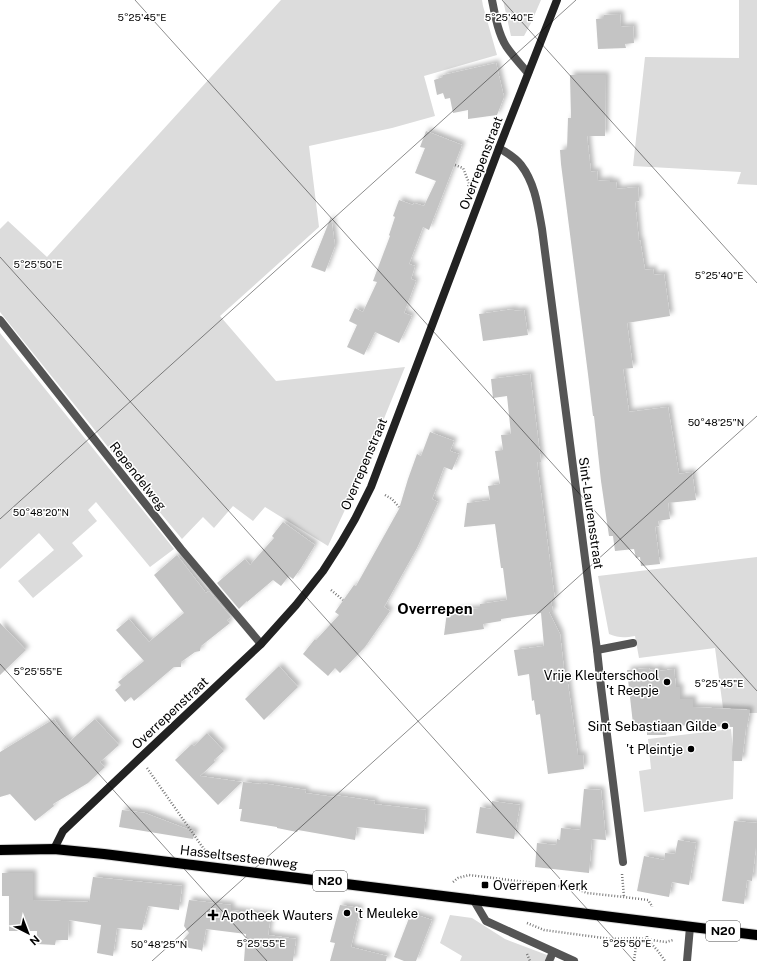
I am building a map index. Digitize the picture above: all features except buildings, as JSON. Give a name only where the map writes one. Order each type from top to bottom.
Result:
[{"type":"main road","name":"Hasseltsesteenweg","points":[[0,850],[54,849],[104,854],[757,935]]},
{"type":"street","points":[[492,0],[505,45],[528,73]]},
{"type":"street","name":"Overrepenstraat","points":[[54,849],[63,831],[262,644],[323,571],[341,543],[371,487],[499,148],[557,0]]},
{"type":"street","name":"Sint-Laurensstraat","points":[[499,148],[513,157],[527,174],[538,206],[542,229],[623,862]]},
{"type":"street","name":"Rependelweg","points":[[0,320],[181,549],[262,644]]},
{"type":"street","points":[[597,650],[633,643]]},
{"type":"street","points":[[473,900],[486,921],[574,961]]},
{"type":"street","points":[[688,961],[690,927]]},
{"type":"street","points":[[549,961],[553,952]]},
{"type":"path","points":[[454,165],[463,168],[469,183],[468,187]]},
{"type":"path","points":[[385,495],[392,499],[398,506]]},
{"type":"path","points":[[331,590],[343,600]]},
{"type":"path","points":[[140,758],[217,867]]},
{"type":"path","points":[[623,862],[621,866],[624,896]]},
{"type":"path","points":[[443,896],[450,884],[458,878],[469,875],[575,888],[586,893],[624,896],[648,900],[652,906]]},
{"type":"path","points":[[523,922],[544,930],[611,939],[637,938],[666,942],[675,939],[690,927]]},
{"type":"path","points":[[634,961],[637,938]]},
{"type":"path","points":[[647,939],[665,961]]},
{"type":"shaded area","points":[[281,0],[482,0],[497,55],[424,76],[435,116],[392,128],[309,146],[319,227],[220,316],[276,381],[405,367],[359,480],[328,546],[265,507],[253,521],[233,506],[214,528],[203,517],[182,539],[0,312],[0,229],[8,221],[47,257]]},
{"type":"shaded area","points":[[503,0],[541,0],[524,36],[511,36]]},
{"type":"shaded area","points":[[739,0],[757,0],[757,185],[737,184],[741,172],[633,166],[645,57],[739,58]]},
{"type":"shaded area","points":[[0,333],[174,549],[150,567],[96,502],[88,510],[97,521],[72,543],[83,556],[33,598],[18,581],[54,550],[39,533],[0,569]]},
{"type":"shaded area","points":[[757,557],[757,713],[749,713],[747,709],[723,708],[715,648],[639,658],[635,636],[622,637],[609,634],[598,576]]},
{"type":"shaded area","points":[[731,729],[734,760],[733,799],[644,812],[639,771],[651,769],[648,739]]},
{"type":"shaded area","points":[[450,915],[472,918],[505,939],[555,958],[554,961],[460,961],[462,956],[440,943]]},
{"type":"place","name":"Vrije Kleuterschool 't Reepje","points":[[667,682]]},
{"type":"place","name":"Sint Sebastiaan Gilde","points":[[725,726]]},
{"type":"place","name":"'t Pleintje","points":[[691,749]]},
{"type":"place","name":"Overrepen Kerk","points":[[485,885]]},
{"type":"place","name":"'t Meuleke","points":[[347,913]]},
{"type":"place","name":"Apotheek Wauters","points":[[213,915]]},
{"type":"district","name":"Overrepen","points":[[435,608]]}]
